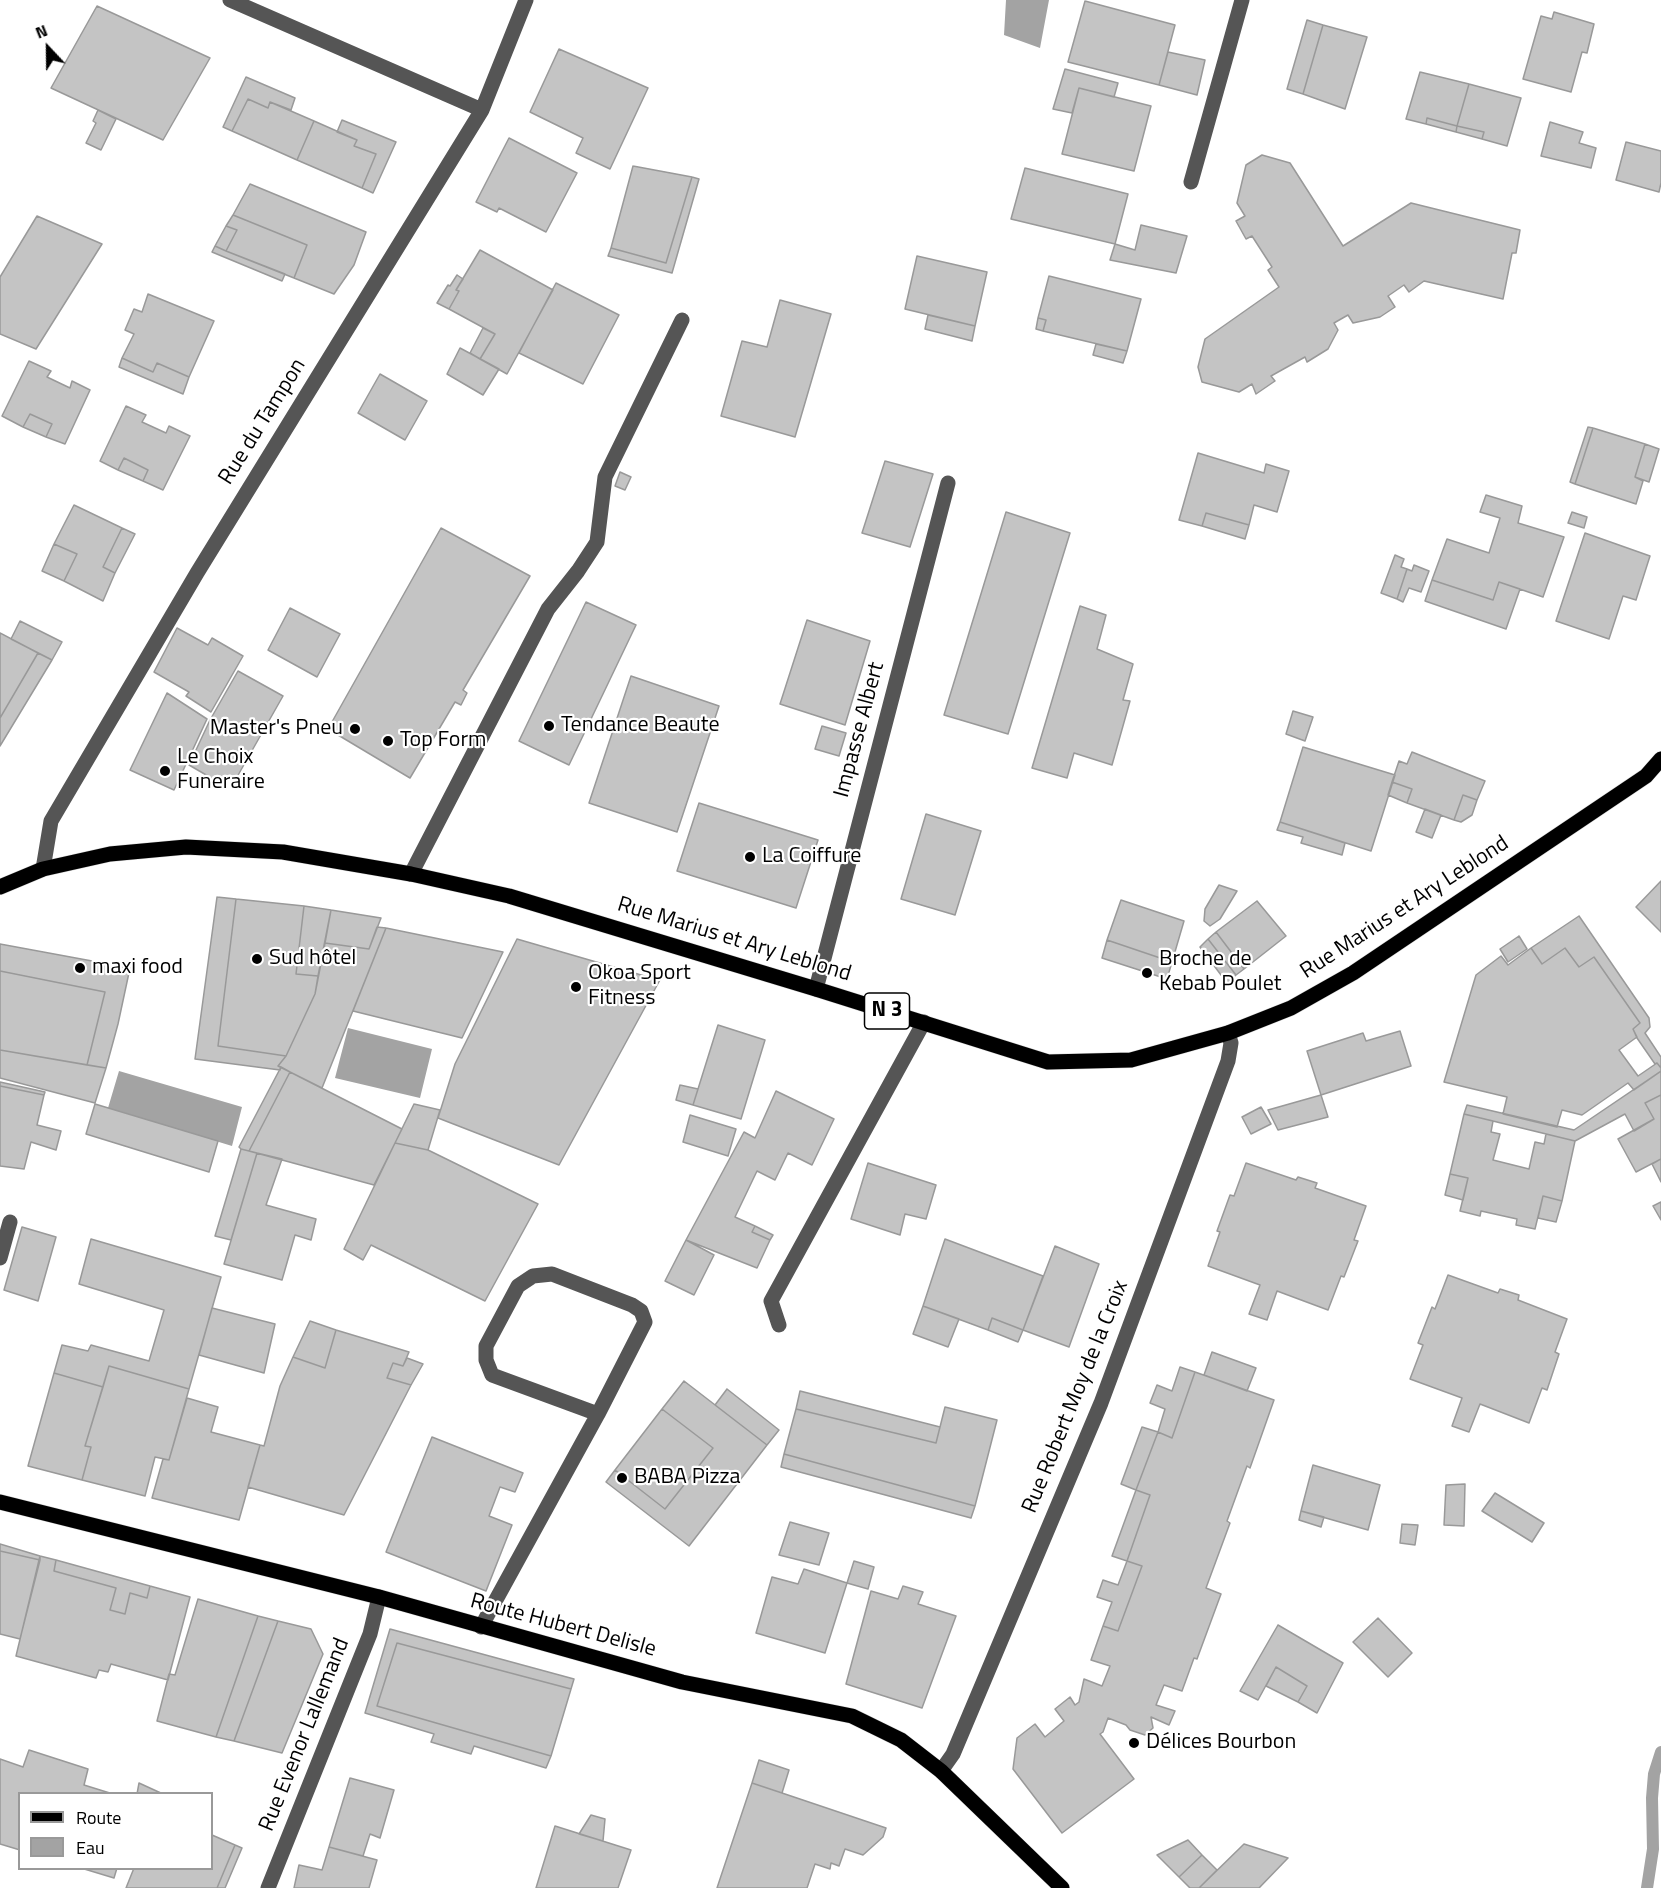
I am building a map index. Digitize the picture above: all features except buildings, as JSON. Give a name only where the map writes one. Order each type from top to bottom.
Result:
[{"type":"main road","name":"Rue Marius et Ary Leblond","points":[[0,887],[43,869],[110,854],[186,847],[283,852],[411,874],[509,896],[1048,1062],[1131,1060],[1228,1033],[1291,1008],[1353,973],[1646,776],[1661,759]]},
{"type":"main road","name":"Route Hubert Delisle","points":[[0,1502],[379,1597],[682,1682],[852,1716],[901,1740],[941,1770],[1062,1888]]},
{"type":"street","points":[[230,0],[482,110]]},
{"type":"street","name":"Rue du Tampon","points":[[43,869],[51,821],[202,564],[482,110],[526,0]]},
{"type":"street","points":[[1191,182],[1242,0]]},
{"type":"street","points":[[411,874],[548,609],[597,542],[605,477],[682,320]]},
{"type":"street","name":"Impasse Albert","points":[[816,989],[948,483]]},
{"type":"street","points":[[779,1325],[771,1301],[924,1022]]},
{"type":"street","name":"Rue Robert Moy de la Croix","points":[[941,1770],[953,1754],[1101,1403],[1228,1061],[1231,1043],[1228,1033]]},
{"type":"street","points":[[0,1258],[10,1222]]},
{"type":"street","points":[[481,1627],[598,1414],[645,1322],[641,1311],[632,1305],[552,1275],[533,1276],[518,1286],[486,1346],[486,1360],[492,1375],[598,1414]]},
{"type":"street","name":"Rue Evenor Lallemand","points":[[268,1888],[370,1634],[379,1597]]},
{"type":"water","points":[[1006,0],[1049,0],[1040,48],[1004,35]]},
{"type":"water","points":[[348,1028],[432,1049],[420,1098],[335,1078]]},
{"type":"water","points":[[119,1071],[242,1107],[232,1146],[108,1108]]},
{"type":"waterway","points":[[1647,1888],[1653,1849],[1654,1774],[1661,1752]]},
{"type":"place","name":"Tendance Beaute","points":[[549,726]]},
{"type":"place","name":"Master's Pneu","points":[[355,729]]},
{"type":"place","name":"Top Form","points":[[388,741]]},
{"type":"place","name":"Le Choix Funeraire","points":[[165,771]]},
{"type":"place","name":"La Coiffure","points":[[750,857]]},
{"type":"place","name":"Sud hôtel","points":[[257,959]]},
{"type":"place","name":"maxi food","points":[[80,968]]},
{"type":"place","name":"Broche de Kebab Poulet","points":[[1147,973]]},
{"type":"place","name":"Okoa Sport Fitness","points":[[576,987]]},
{"type":"place","name":"BABA Pizza","points":[[622,1478]]},
{"type":"place","name":"Délices Bourbon","points":[[1134,1743]]}]
